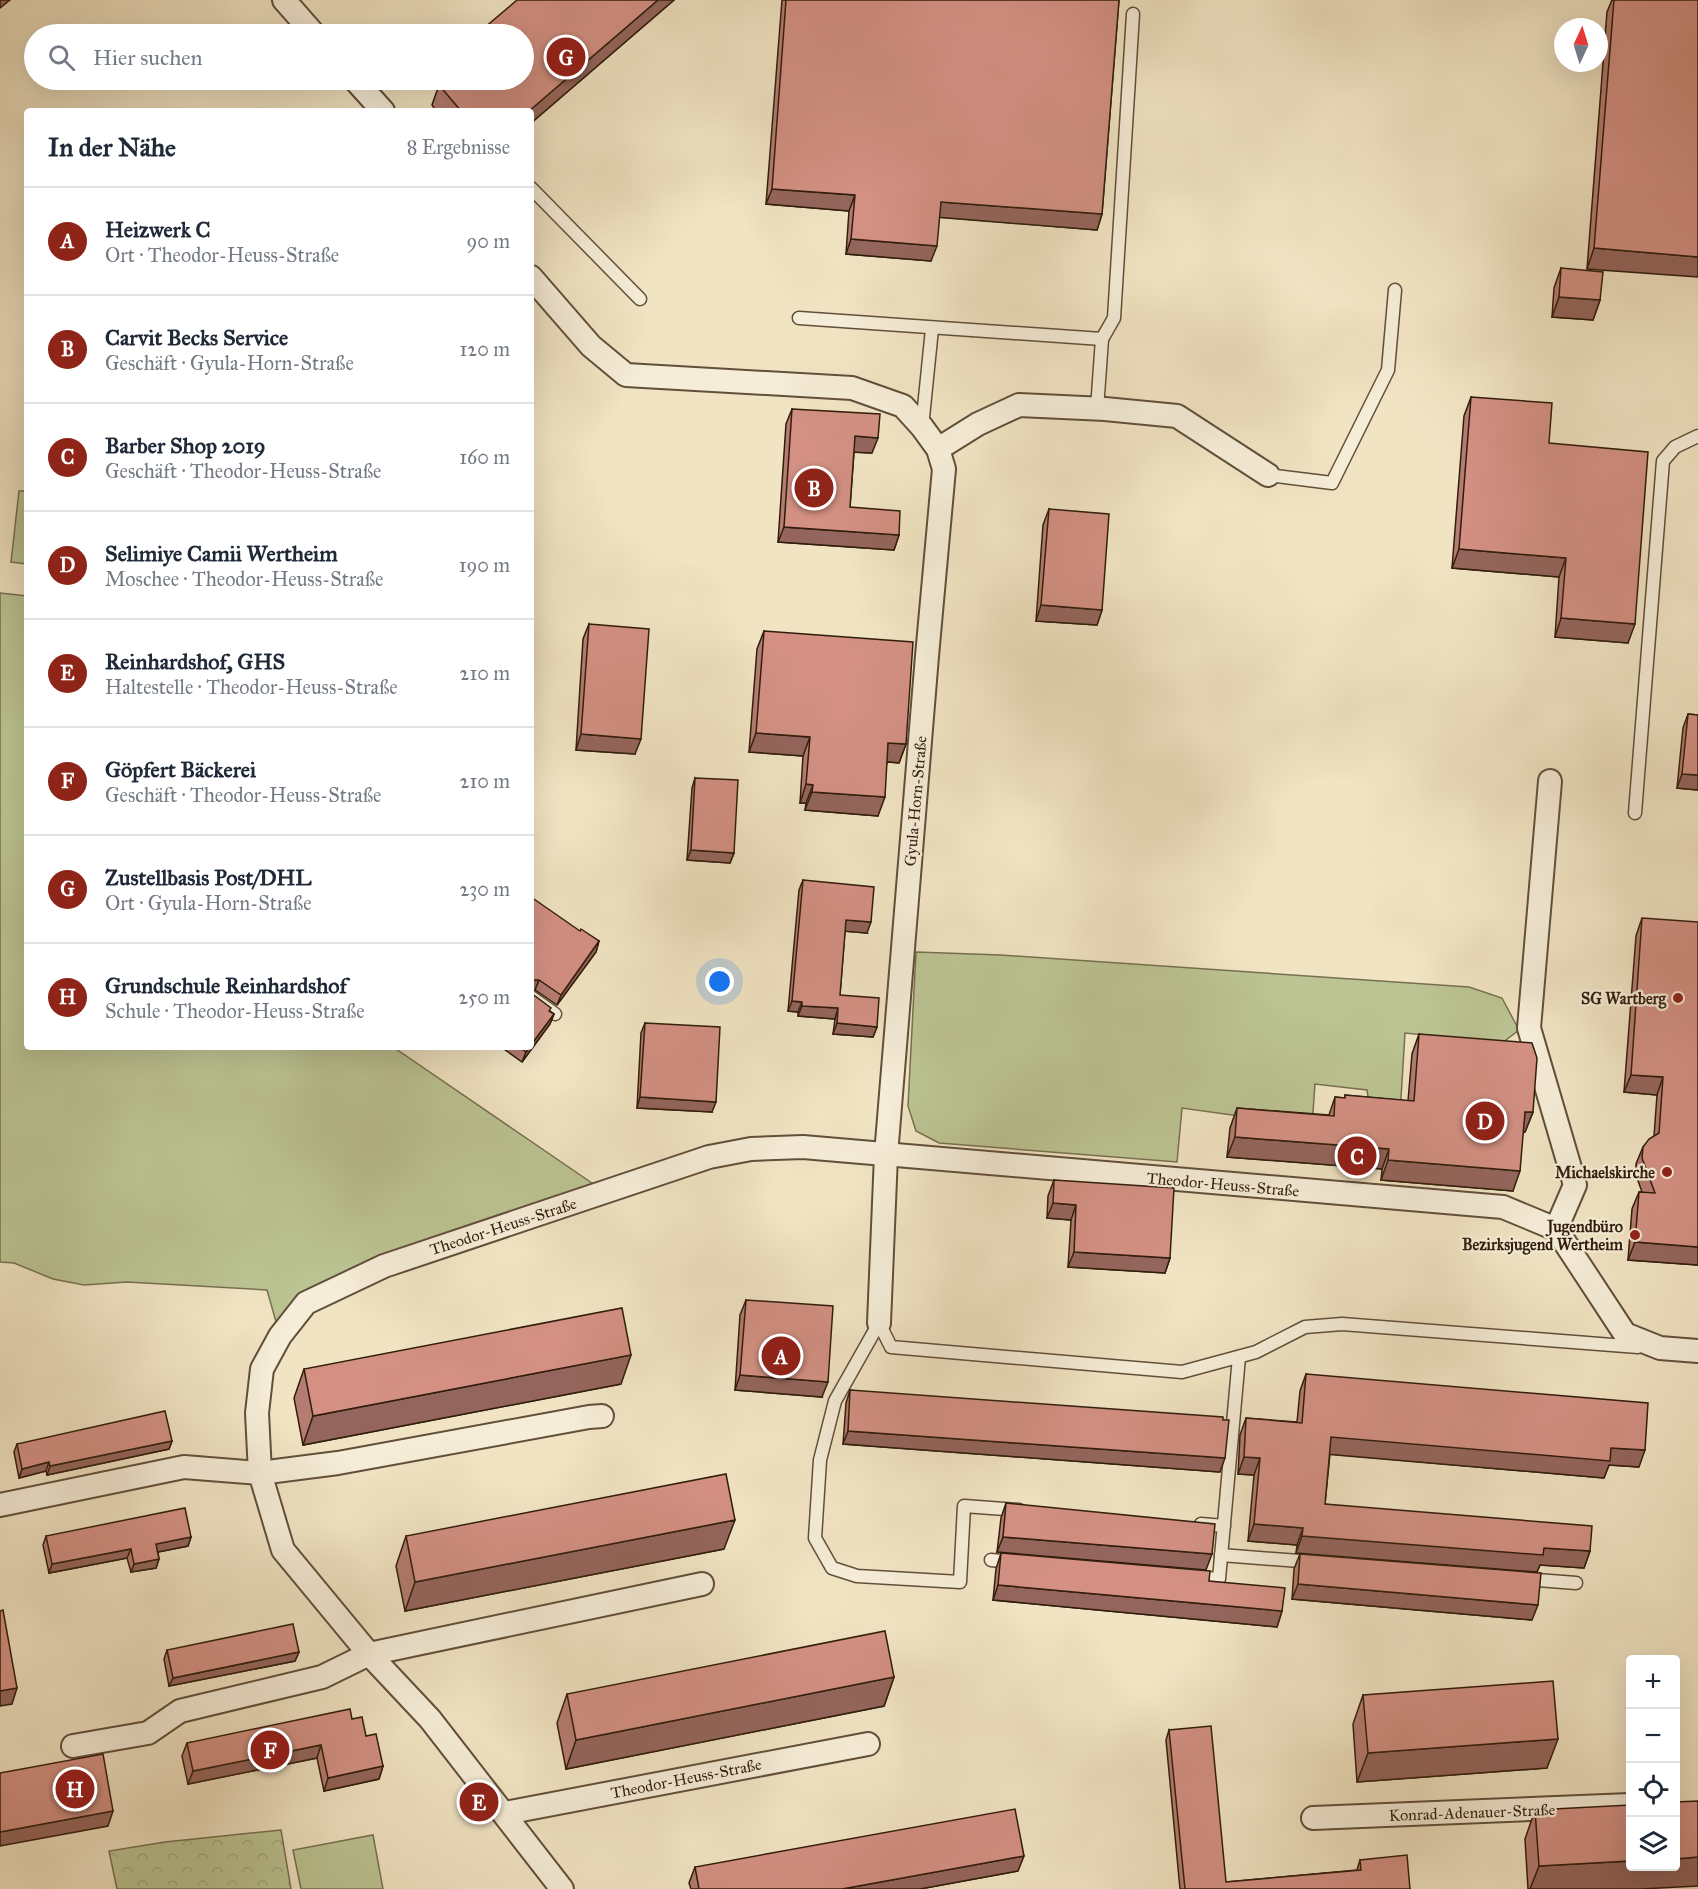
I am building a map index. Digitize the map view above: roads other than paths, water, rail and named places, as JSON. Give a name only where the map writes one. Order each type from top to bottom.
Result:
[{"type":"street","points":[[284,0],[306,24]]},
{"type":"street","points":[[364,90],[380,108]]},
{"type":"street","name":"Gyula-Horn-Straße","points":[[534,280],[591,346],[626,375],[852,388],[903,406],[938,449],[944,470],[886,1155]]},
{"type":"street","points":[[938,449],[978,424],[1019,405],[1097,409],[1177,416],[1268,476]]},
{"type":"street","points":[[1550,781],[1529,1028],[1575,1185],[1556,1229],[1625,1334],[1660,1348],[1698,1351]]},
{"type":"street","name":"Theodor-Heuss-Straße","points":[[562,1889],[430,1719],[369,1654],[283,1550],[260,1473],[257,1413],[262,1369],[280,1336],[306,1303],[384,1266],[709,1157],[751,1149],[803,1147],[1503,1207],[1556,1229]]},
{"type":"street","points":[[879,1323],[886,1155]]},
{"type":"street","points":[[0,1506],[184,1467],[260,1473],[338,1463],[602,1416]]},
{"type":"street","points":[[73,1746],[148,1733],[180,1711],[322,1677],[369,1654],[702,1584]]},
{"type":"street","name":"Theodor-Heuss-Straße","points":[[505,1813],[868,1744]]},
{"type":"street","name":"Konrad-Adenauer-Straße","points":[[1313,1818],[1626,1805]]},
{"type":"lane","points":[[1097,409],[1102,339],[1114,318],[1133,14]]},
{"type":"lane","points":[[534,191],[640,299]]},
{"type":"lane","points":[[1268,476],[1332,483],[1388,370],[1395,291]]},
{"type":"lane","points":[[799,318],[1102,339]]},
{"type":"lane","points":[[922,427],[932,329]]},
{"type":"lane","points":[[1635,813],[1663,461],[1675,447],[1698,436]]},
{"type":"lane","points":[[534,999],[555,1014]]},
{"type":"lane","points":[[879,1323],[891,1347],[1182,1372],[1256,1352],[1305,1327],[1342,1324],[1660,1348]]},
{"type":"lane","points":[[879,1323],[835,1401],[820,1460],[815,1538],[832,1568],[857,1576],[960,1582],[964,1506],[1035,1511]]},
{"type":"lane","points":[[1185,1576],[1219,1579],[1239,1357]]},
{"type":"lane","points":[[1188,1523],[1224,1526]]},
{"type":"lane","points":[[1221,1555],[1323,1563]]},
{"type":"lane","points":[[991,1560],[1026,1563]]},
{"type":"lane","points":[[1507,1577],[1576,1583]]},
{"type":"place","name":"Zustellbasis Post/DHL","points":[[566,57]]},
{"type":"place","name":"Carvit Becks Service","points":[[814,488]]},
{"type":"place","name":"SG Wartberg","points":[[1678,998]]},
{"type":"place","name":"Selimiye Camii Wertheim","points":[[1485,1121]]},
{"type":"place","name":"Barber Shop 2019","points":[[1357,1156]]},
{"type":"place","name":"Michaelskirche","points":[[1667,1172]]},
{"type":"place","name":"Jugendbüro Bezirksjugend Wertheim","points":[[1635,1235]]},
{"type":"place","name":"Heizwerk C","points":[[781,1356]]},
{"type":"place","name":"Göpfert Bäckerei","points":[[270,1750]]},
{"type":"place","name":"Grundschule Reinhardshof","points":[[75,1789]]},
{"type":"place","name":"Reinhardshof, GHS","points":[[479,1802]]}]
